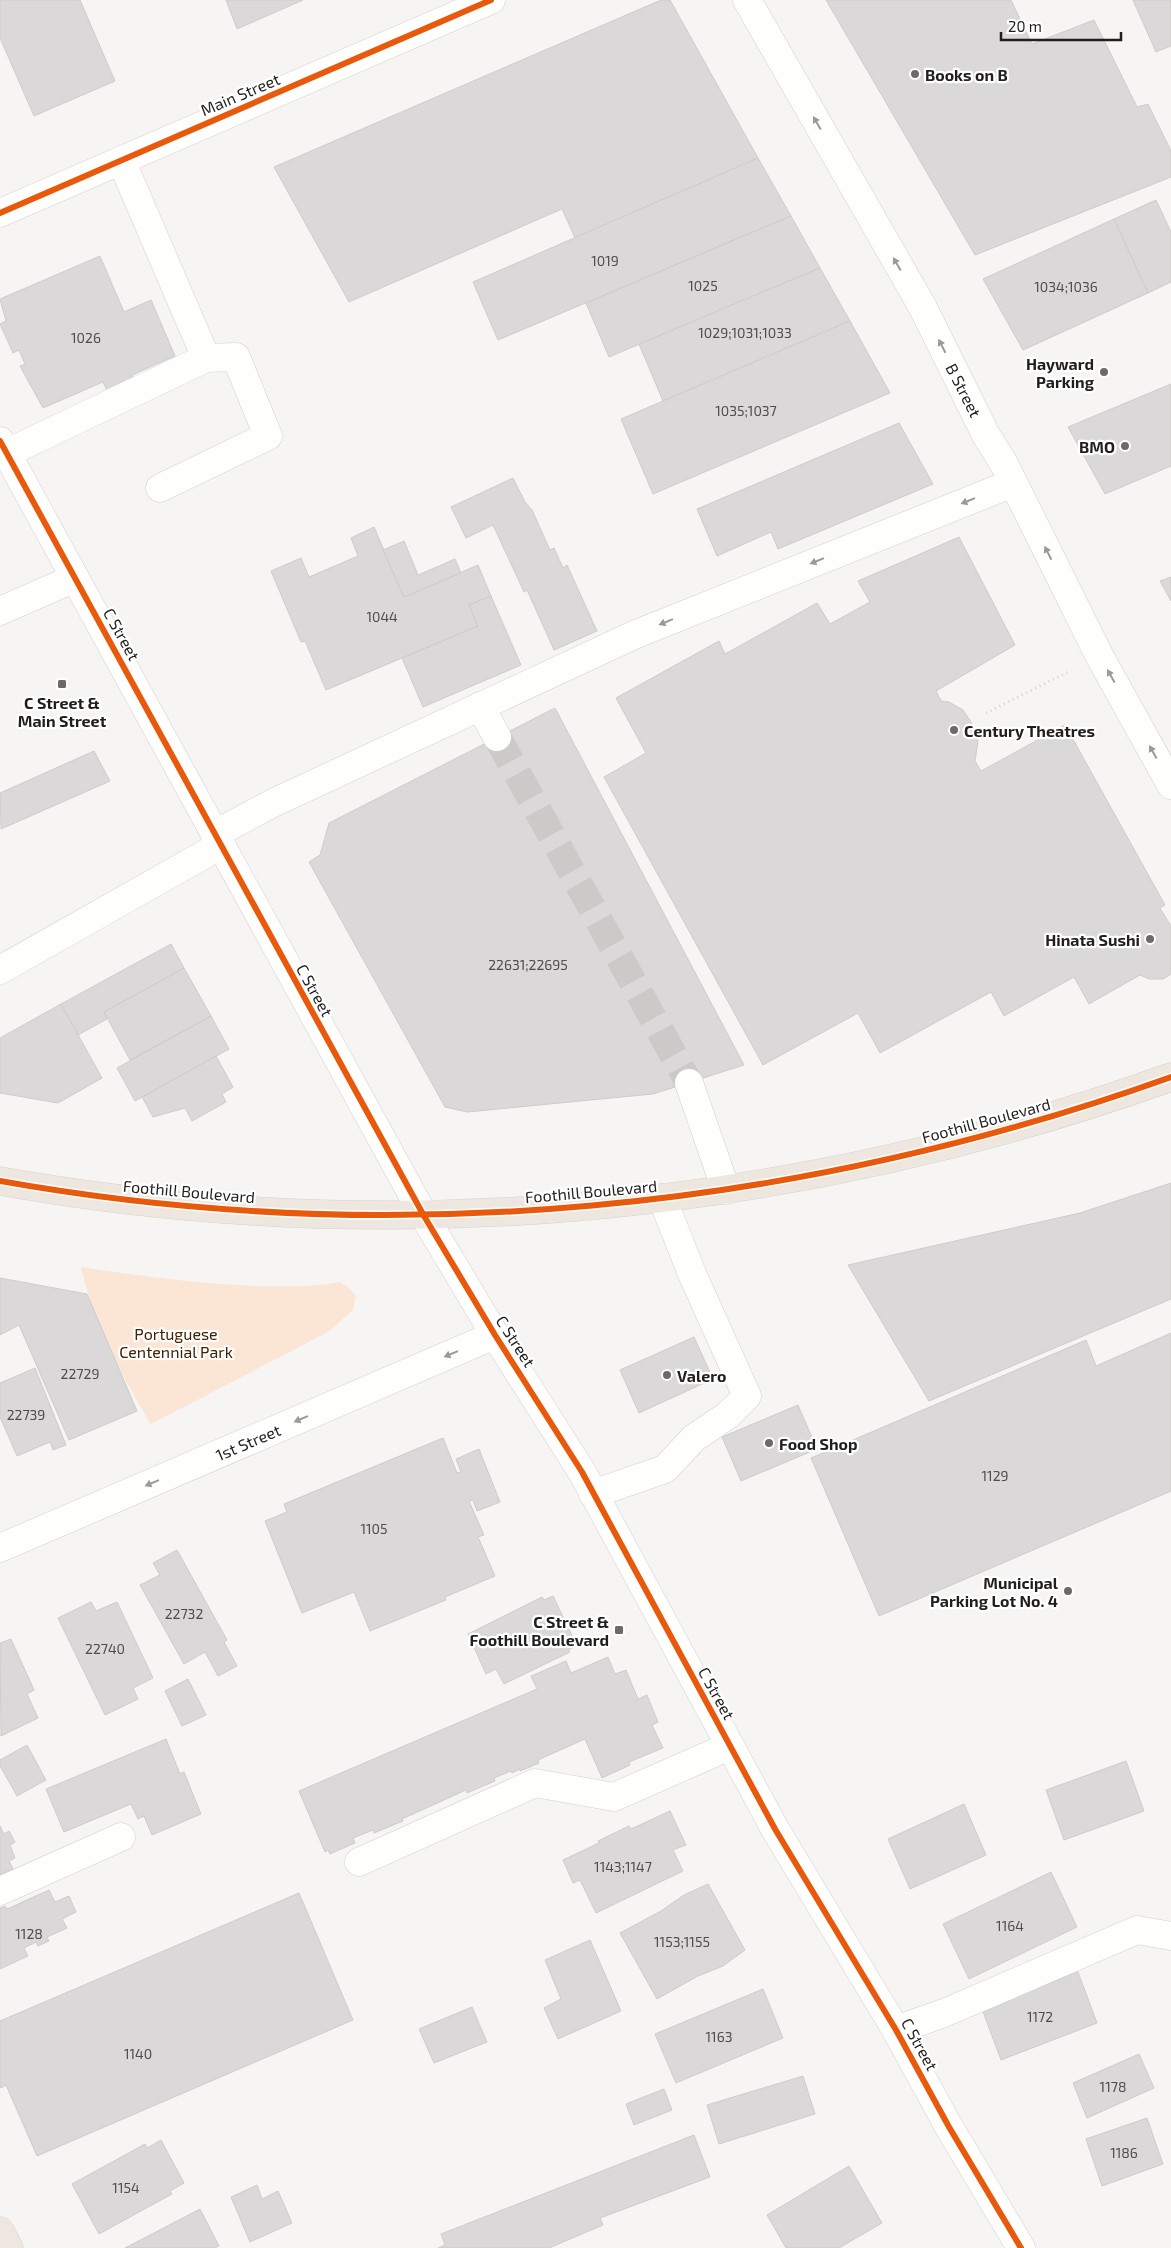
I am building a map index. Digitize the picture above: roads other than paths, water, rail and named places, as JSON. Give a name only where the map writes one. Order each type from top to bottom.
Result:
[{"type":"main road","name":"Foothill Boulevard","points":[[0,1181],[130,1200],[315,1214],[424,1216],[498,1214],[726,1190],[847,1168],[960,1142],[1078,1109],[1171,1076]]},
{"type":"main road","points":[[0,2231],[10,2248]]},
{"type":"street","name":"Main Street","points":[[0,213],[491,0]]},
{"type":"street","name":"B Street","points":[[747,0],[922,306],[986,435],[1004,464],[1100,657],[1171,785]]},
{"type":"street","points":[[121,160],[206,358]]},
{"type":"street","points":[[3,447],[206,358],[236,357],[268,436],[160,488]]},
{"type":"street","name":"C Street","points":[[3,447],[424,1216],[593,1494],[776,1830],[896,2030],[949,2127],[1021,2248]]},
{"type":"street","points":[[0,970],[218,839],[270,804],[634,635],[1013,483]]},
{"type":"street","points":[[0,611],[74,578]]},
{"type":"street","points":[[480,706],[497,737]]},
{"type":"street","points":[[689,1083],[726,1190]]},
{"type":"street","points":[[593,1494],[665,1470],[694,1438],[728,1415],[747,1396],[662,1198]]},
{"type":"street","name":"1st Street","points":[[0,1548],[496,1335]]},
{"type":"street","points":[[359,1862],[535,1783],[614,1797],[730,1746]]},
{"type":"street","points":[[0,1891],[121,1838]]},
{"type":"street","points":[[896,2030],[944,2013],[1138,1930],[1171,1936]]},
{"type":"tunnel","points":[[497,737],[689,1083]]},
{"type":"place","name":"Books on B","points":[[915,74]]},
{"type":"place","name":"Hayward Parking","points":[[1104,372]]},
{"type":"place","name":"BMO","points":[[1125,446]]},
{"type":"place","name":"C Street & Main Street","points":[[62,684]]},
{"type":"place","name":"Century Theatres","points":[[954,730]]},
{"type":"place","name":"Hinata Sushi","points":[[1150,939]]},
{"type":"place","name":"Valero","points":[[667,1375]]},
{"type":"place","name":"Food Shop","points":[[769,1443]]},
{"type":"place","name":"Municipal Parking Lot No. 4","points":[[1068,1591]]},
{"type":"place","name":"C Street & Foothill Boulevard","points":[[619,1630]]},
{"type":"park label","name":"Portuguese Centennial Park","points":[[176,1342]]}]
